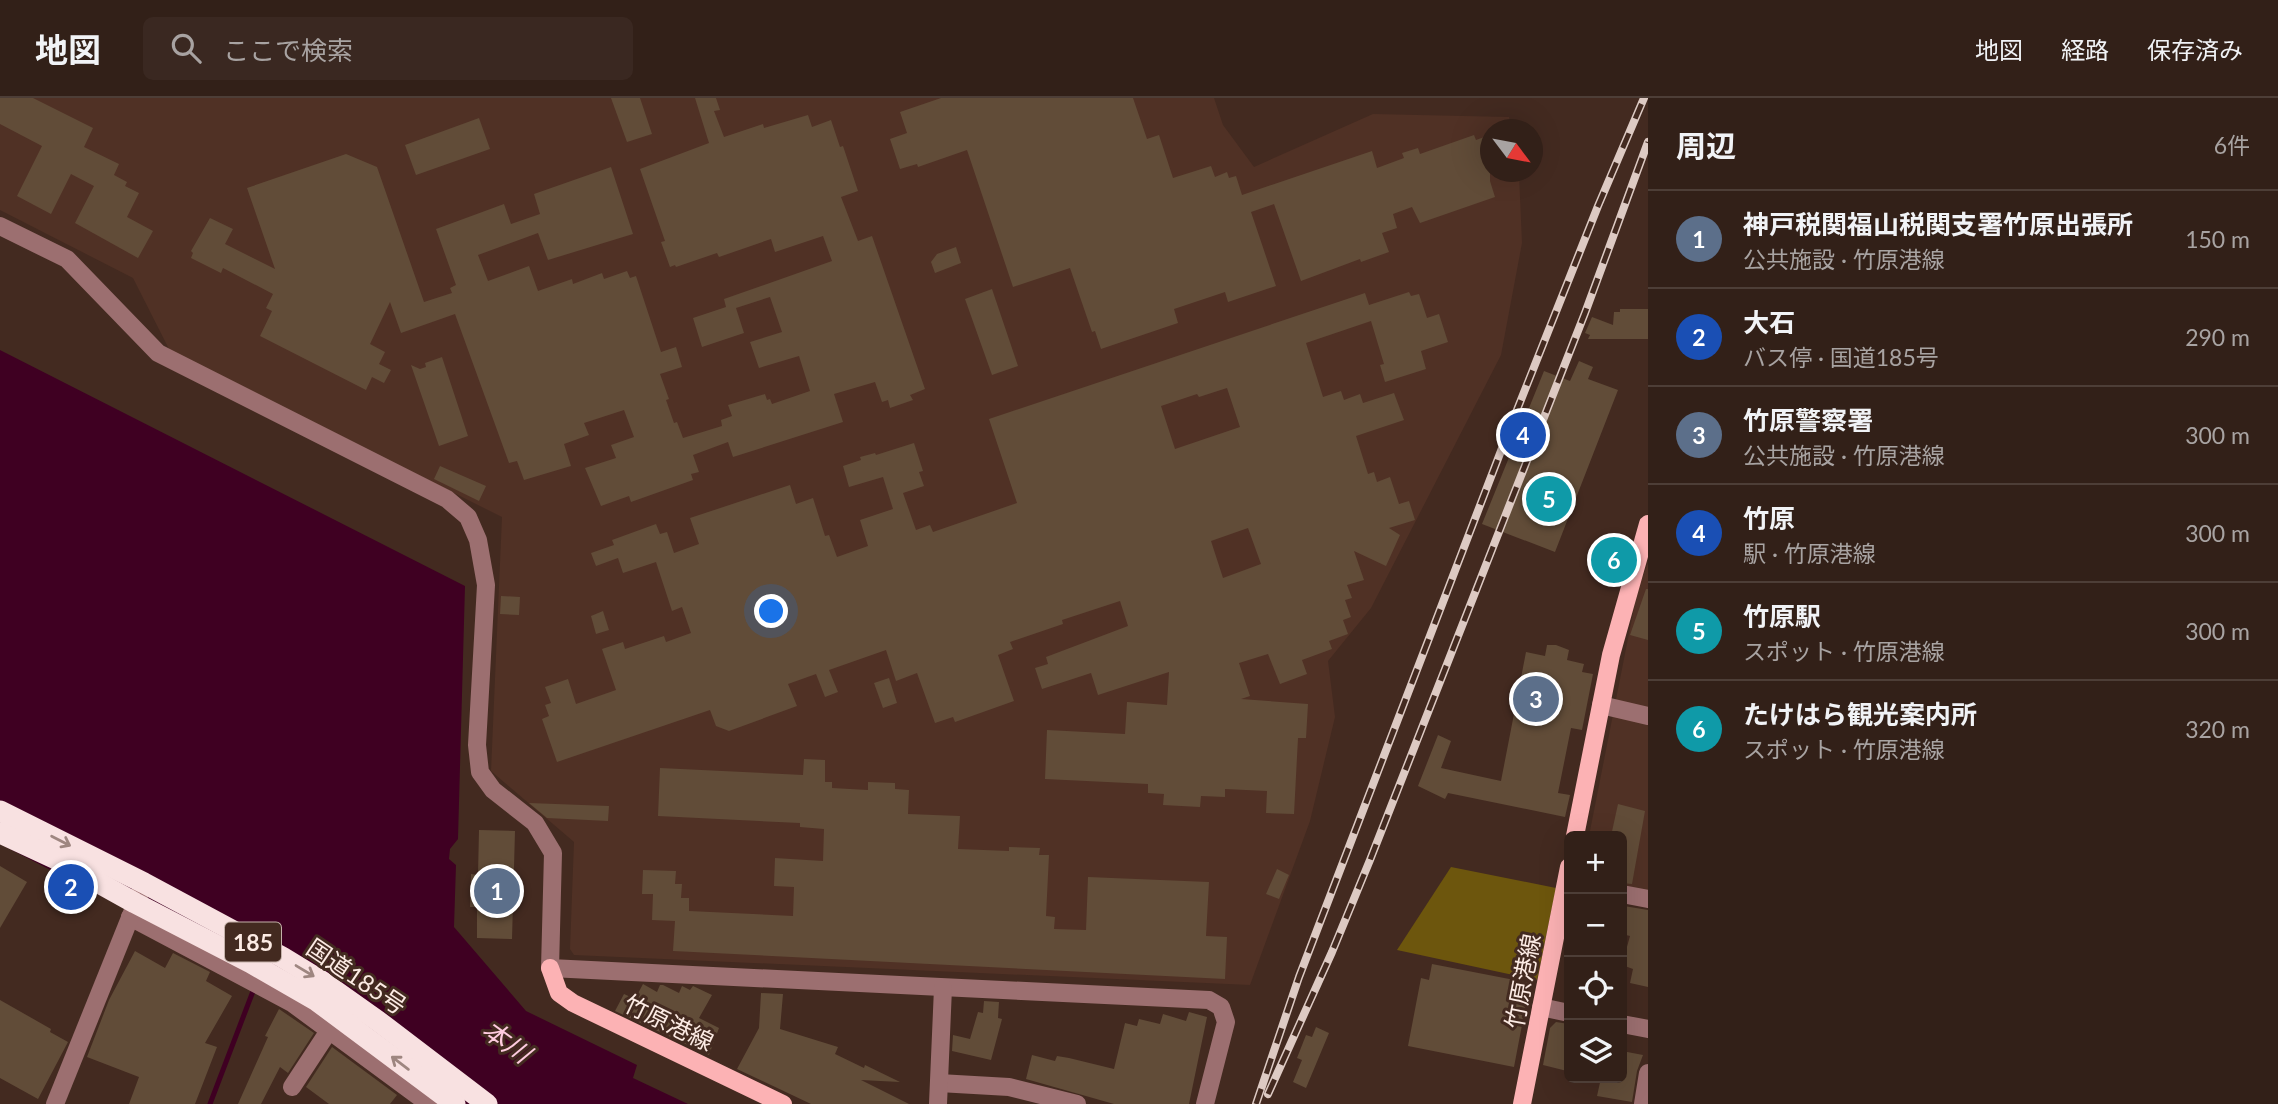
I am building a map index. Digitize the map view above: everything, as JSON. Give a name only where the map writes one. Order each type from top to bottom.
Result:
[{"type":"highway","name":"国道185号","points":[[0,811],[144,883],[282,957],[323,982],[487,1104]]},
{"type":"highway","name":"国道185号","points":[[0,833],[56,859],[132,911],[251,963],[317,1001],[334,1024],[455,1104]]},
{"type":"main road","points":[[1576,831],[1611,655],[1648,524]]},
{"type":"main road","name":"竹原港線","points":[[1522,1104],[1565,894]]},
{"type":"main road","name":"竹原港線","points":[[550,968],[559,993],[573,1003],[783,1104]]},
{"type":"street","points":[[0,226],[67,259],[158,353],[447,499],[468,517],[478,540],[486,585],[477,745],[480,772],[493,790],[535,824],[553,853],[550,968],[1209,1000],[1221,1007],[1226,1022],[1205,1104]]},
{"type":"street","points":[[1601,705],[1648,716]]},
{"type":"street","points":[[55,1104],[144,883]]},
{"type":"street","points":[[1627,895],[1648,899]]},
{"type":"street","points":[[132,911],[279,996],[334,1024],[429,1104]]},
{"type":"street","points":[[938,1104],[943,988]]},
{"type":"street","points":[[1541,1007],[1564,1012]]},
{"type":"street","points":[[292,1087],[334,1024]]},
{"type":"street","points":[[1627,1025],[1648,1029]]},
{"type":"street","points":[[1643,1104],[1648,1073]]},
{"type":"street","points":[[939,1083],[1009,1087],[1077,1104]]},
{"type":"shaded area","points":[[0,98],[1214,98],[1223,125],[1254,167],[1373,114],[1509,117],[1480,119],[1480,182],[1519,182],[1522,243],[1501,355],[1371,608],[1328,661],[1335,717],[1310,821],[1250,985],[574,955],[570,949],[574,842],[491,771],[502,517],[170,351],[133,278],[0,210]]},
{"type":"shaded area","points":[[1648,563],[1648,894],[1627,890],[1627,831],[1590,831],[1638,588]]},
{"type":"shaded area","points":[[1451,867],[1556,888],[1537,980],[1397,950]]},
{"type":"water","name":"本川","points":[[0,350],[465,586],[458,839],[450,849],[449,859],[456,865],[454,927],[526,1011],[637,1065],[633,1078],[688,1104],[439,1104],[144,918],[0,844]]},
{"type":"building","points":[[0,98],[33,98],[93,128],[84,147],[119,164],[114,175],[127,182],[125,186],[139,193],[127,217],[153,231],[138,258],[75,223],[94,186],[71,174],[51,214],[17,196],[42,146],[0,124]]},
{"type":"building","points":[[611,98],[640,98],[652,134],[627,142]]},
{"type":"building","points":[[695,98],[716,98],[720,110],[714,111],[724,137],[763,124],[764,128],[808,115],[812,127],[831,120],[858,191],[841,197],[858,241],[872,236],[925,389],[910,395],[913,400],[890,408],[888,400],[882,402],[875,382],[834,394],[843,422],[733,457],[728,442],[693,455],[699,472],[691,474],[693,480],[631,502],[629,496],[601,506],[585,468],[616,458],[611,445],[634,437],[624,410],[584,423],[589,435],[564,444],[571,466],[524,480],[517,461],[509,463],[455,314],[401,333],[390,302],[370,344],[385,352],[379,364],[391,370],[384,383],[372,377],[366,390],[260,336],[272,311],[266,308],[273,294],[223,268],[221,273],[191,258],[191,251],[210,218],[233,229],[225,244],[275,269],[247,188],[346,154],[377,167],[424,302],[452,293],[450,288],[456,285],[436,229],[504,204],[511,224],[540,214],[534,194],[611,167],[633,234],[548,260],[538,233],[478,255],[488,281],[529,266],[538,291],[572,279],[573,284],[602,273],[604,279],[627,271],[630,278],[636,276],[661,352],[676,347],[682,367],[660,374],[674,423],[677,422],[683,438],[722,426],[721,420],[732,416],[728,405],[765,394],[772,404],[810,391],[799,356],[759,368],[750,342],[782,332],[770,297],[736,308],[744,333],[702,347],[693,318],[726,307],[724,299],[832,261],[823,236],[775,252],[771,239],[719,257],[717,253],[670,267],[661,242],[665,241],[640,169],[709,143]]},
{"type":"building","points":[[941,98],[1133,98],[1147,139],[1159,135],[1173,178],[1211,166],[1215,177],[1227,172],[1229,178],[1236,176],[1242,195],[1372,151],[1377,168],[1404,158],[1402,153],[1418,148],[1420,154],[1474,135],[1476,140],[1480,139],[1480,182],[1490,182],[1495,197],[1420,223],[1412,207],[1393,214],[1397,228],[1382,233],[1389,252],[1361,262],[1360,259],[1301,281],[1274,204],[1251,212],[1276,286],[1228,302],[1225,292],[1174,309],[1178,323],[1101,349],[1095,331],[1092,332],[1070,268],[1013,287],[967,150],[918,167],[917,164],[900,169],[890,139],[907,133],[900,112]]},
{"type":"building","points":[[479,118],[490,149],[416,175],[405,145]]},
{"type":"building","points":[[956,247],[961,263],[935,273],[931,262],[937,254]]},
{"type":"building","points":[[992,289],[1018,366],[992,375],[965,299]]},
{"type":"building","points":[[1409,292],[1411,296],[1419,294],[1427,318],[1439,314],[1448,342],[1421,351],[1426,369],[1385,382],[1380,365],[1384,364],[1371,321],[1306,343],[1323,397],[1341,391],[1344,400],[1360,394],[1363,403],[1394,393],[1404,420],[1356,436],[1368,474],[1374,472],[1377,482],[1390,477],[1399,504],[1409,501],[1415,520],[1389,528],[1400,535],[1386,566],[1354,551],[1364,580],[1347,585],[1352,598],[1345,600],[1351,617],[1343,620],[1348,634],[1329,641],[1332,649],[1302,660],[1307,674],[1280,684],[1268,654],[1239,663],[1250,696],[1241,699],[1308,704],[1306,738],[1298,738],[1294,814],[1266,813],[1267,791],[1225,789],[1225,797],[1201,796],[1200,807],[1163,805],[1164,794],[1148,793],[1148,784],[1045,779],[1047,730],[1125,734],[1127,702],[1167,705],[1169,672],[1098,695],[1091,673],[1042,689],[1035,668],[1048,664],[1046,657],[1128,626],[1120,601],[1062,620],[1063,624],[1010,642],[1013,649],[998,655],[1014,701],[955,722],[953,717],[935,723],[917,673],[896,681],[886,650],[829,670],[838,692],[825,697],[816,674],[788,684],[797,706],[729,731],[716,726],[710,710],[557,762],[542,719],[549,716],[545,705],[551,703],[545,687],[568,679],[576,704],[616,690],[602,649],[623,642],[625,649],[664,636],[666,642],[691,633],[682,607],[672,611],[656,562],[623,573],[618,558],[596,566],[591,553],[614,545],[612,540],[656,524],[660,534],[667,532],[674,553],[699,544],[690,518],[790,485],[796,504],[813,498],[825,536],[829,535],[837,557],[868,546],[860,520],[893,509],[883,477],[849,487],[843,466],[861,460],[860,457],[914,443],[923,471],[919,472],[924,486],[903,493],[916,530],[930,525],[933,532],[1017,503],[989,419],[1365,293],[1369,305]],"holes":[[[1227,388],[1240,427],[1175,449],[1161,406],[1197,394],[1199,397]],[[1248,528],[1261,564],[1223,578],[1211,541]]]},
{"type":"building","points":[[1620,309],[1648,309],[1648,339],[1588,339],[1590,335],[1585,333],[1592,317],[1613,325],[1614,312],[1620,312]]},
{"type":"building","points":[[442,357],[468,436],[439,446],[411,365],[420,369],[426,367],[425,363]]},
{"type":"building","points":[[1579,361],[1593,367],[1588,379],[1618,390],[1555,552],[1482,524],[1544,371],[1570,381]]},
{"type":"building","points":[[440,466],[486,486],[479,501],[434,479]]},
{"type":"building","points":[[1648,589],[1648,640],[1630,635]]},
{"type":"building","points":[[501,596],[520,597],[519,615],[500,614]]},
{"type":"building","points":[[603,611],[609,630],[596,634],[591,616]]},
{"type":"building","points":[[1547,645],[1569,650],[1567,660],[1584,664],[1582,672],[1593,674],[1582,730],[1571,728],[1558,793],[1570,795],[1565,817],[1448,793],[1445,799],[1418,786],[1438,735],[1451,741],[1441,768],[1501,781],[1526,652],[1545,656]]},
{"type":"building","points":[[889,678],[897,703],[883,708],[874,683]]},
{"type":"building","points":[[804,759],[825,760],[825,782],[832,782],[832,788],[868,790],[868,782],[895,783],[895,789],[909,790],[908,814],[960,816],[958,849],[1009,851],[1009,847],[1040,848],[1039,855],[1049,855],[1046,916],[1055,917],[1054,929],[1086,930],[1088,877],[1209,882],[1206,936],[1227,937],[1225,979],[673,951],[675,921],[652,920],[653,894],[642,894],[643,870],[676,871],[675,884],[682,884],[681,898],[689,898],[689,911],[793,916],[794,887],[774,886],[775,858],[823,861],[824,829],[800,827],[800,823],[658,816],[660,768],[803,775]]},
{"type":"building","points":[[529,803],[609,806],[608,821],[547,818]]},
{"type":"building","points":[[1618,804],[1645,811],[1632,884],[1627,884],[1627,831],[1612,831]]},
{"type":"building","points":[[479,830],[515,831],[512,939],[477,938],[477,907],[470,907],[471,874],[478,875]]},
{"type":"building","points":[[0,866],[27,882],[0,928]]},
{"type":"building","points":[[1277,869],[1289,875],[1279,899],[1266,894]]},
{"type":"building","points":[[1627,906],[1648,910],[1648,987],[1630,983],[1633,969],[1627,967],[1627,947],[1630,936],[1627,935]]},
{"type":"building","points":[[135,951],[165,968],[173,953],[210,972],[206,981],[232,996],[205,1043],[217,1047],[195,1104],[129,1104],[139,1077],[87,1057],[109,1000]]},
{"type":"building","points":[[1432,964],[1530,983],[1514,1067],[1408,1046],[1421,978],[1429,980]]},
{"type":"building","points":[[643,984],[657,992],[660,985],[663,985],[679,993],[682,986],[690,990],[693,986],[712,995],[699,1018],[719,1028],[709,1055],[615,1011],[624,994],[635,999]]},
{"type":"building","points":[[761,993],[783,994],[780,1029],[838,1047],[835,1054],[900,1082],[861,1080],[909,1104],[811,1104],[737,1069],[759,1028]]},
{"type":"building","points":[[0,1000],[51,1029],[50,1032],[68,1042],[38,1099],[0,1078]]},
{"type":"building","points":[[984,1001],[999,1002],[998,1018],[1002,1019],[991,1060],[952,1051],[953,1035],[970,1039],[978,1012],[983,1013]]},
{"type":"building","points":[[279,1009],[314,1033],[288,1073],[280,1067],[261,1104],[238,1104],[268,1037],[265,1036]]},
{"type":"building","points":[[1189,1012],[1207,1017],[1189,1104],[1114,1104],[1026,1079],[1032,1055],[1055,1061],[1057,1056],[1069,1058],[1114,1069],[1125,1023],[1137,1026],[1139,1019],[1160,1024],[1163,1014],[1186,1021]]},
{"type":"building","points":[[1556,1022],[1564,1023],[1564,1070],[1543,1065],[1550,1028]]},
{"type":"building","points":[[1316,1027],[1329,1033],[1306,1088],[1293,1082],[1302,1060],[1297,1058],[1306,1035],[1312,1037]]},
{"type":"building","points":[[332,1047],[397,1095],[390,1104],[329,1104],[306,1087]]},
{"type":"building","points":[[1627,1052],[1643,1055],[1637,1071],[1632,1102],[1597,1096],[1600,1083],[1627,1083]]},
{"type":"waterway","points":[[210,1104],[255,986]]},
{"type":"railway","points":[[1256,1104],[1299,977],[1509,430],[1644,98]]},
{"type":"railway","points":[[1268,1094],[1370,860],[1585,313],[1648,142]]},
{"type":"place","name":"竹原","points":[[1523,435]]},
{"type":"place","name":"竹原駅","points":[[1549,499]]},
{"type":"place","name":"たけはら観光案内所","points":[[1614,560]]},
{"type":"place","name":"竹原警察署","points":[[1536,699]]},
{"type":"place","name":"大石","points":[[71,887]]},
{"type":"place","name":"神戸税関福山税関支署竹原出張所","points":[[497,891]]}]
